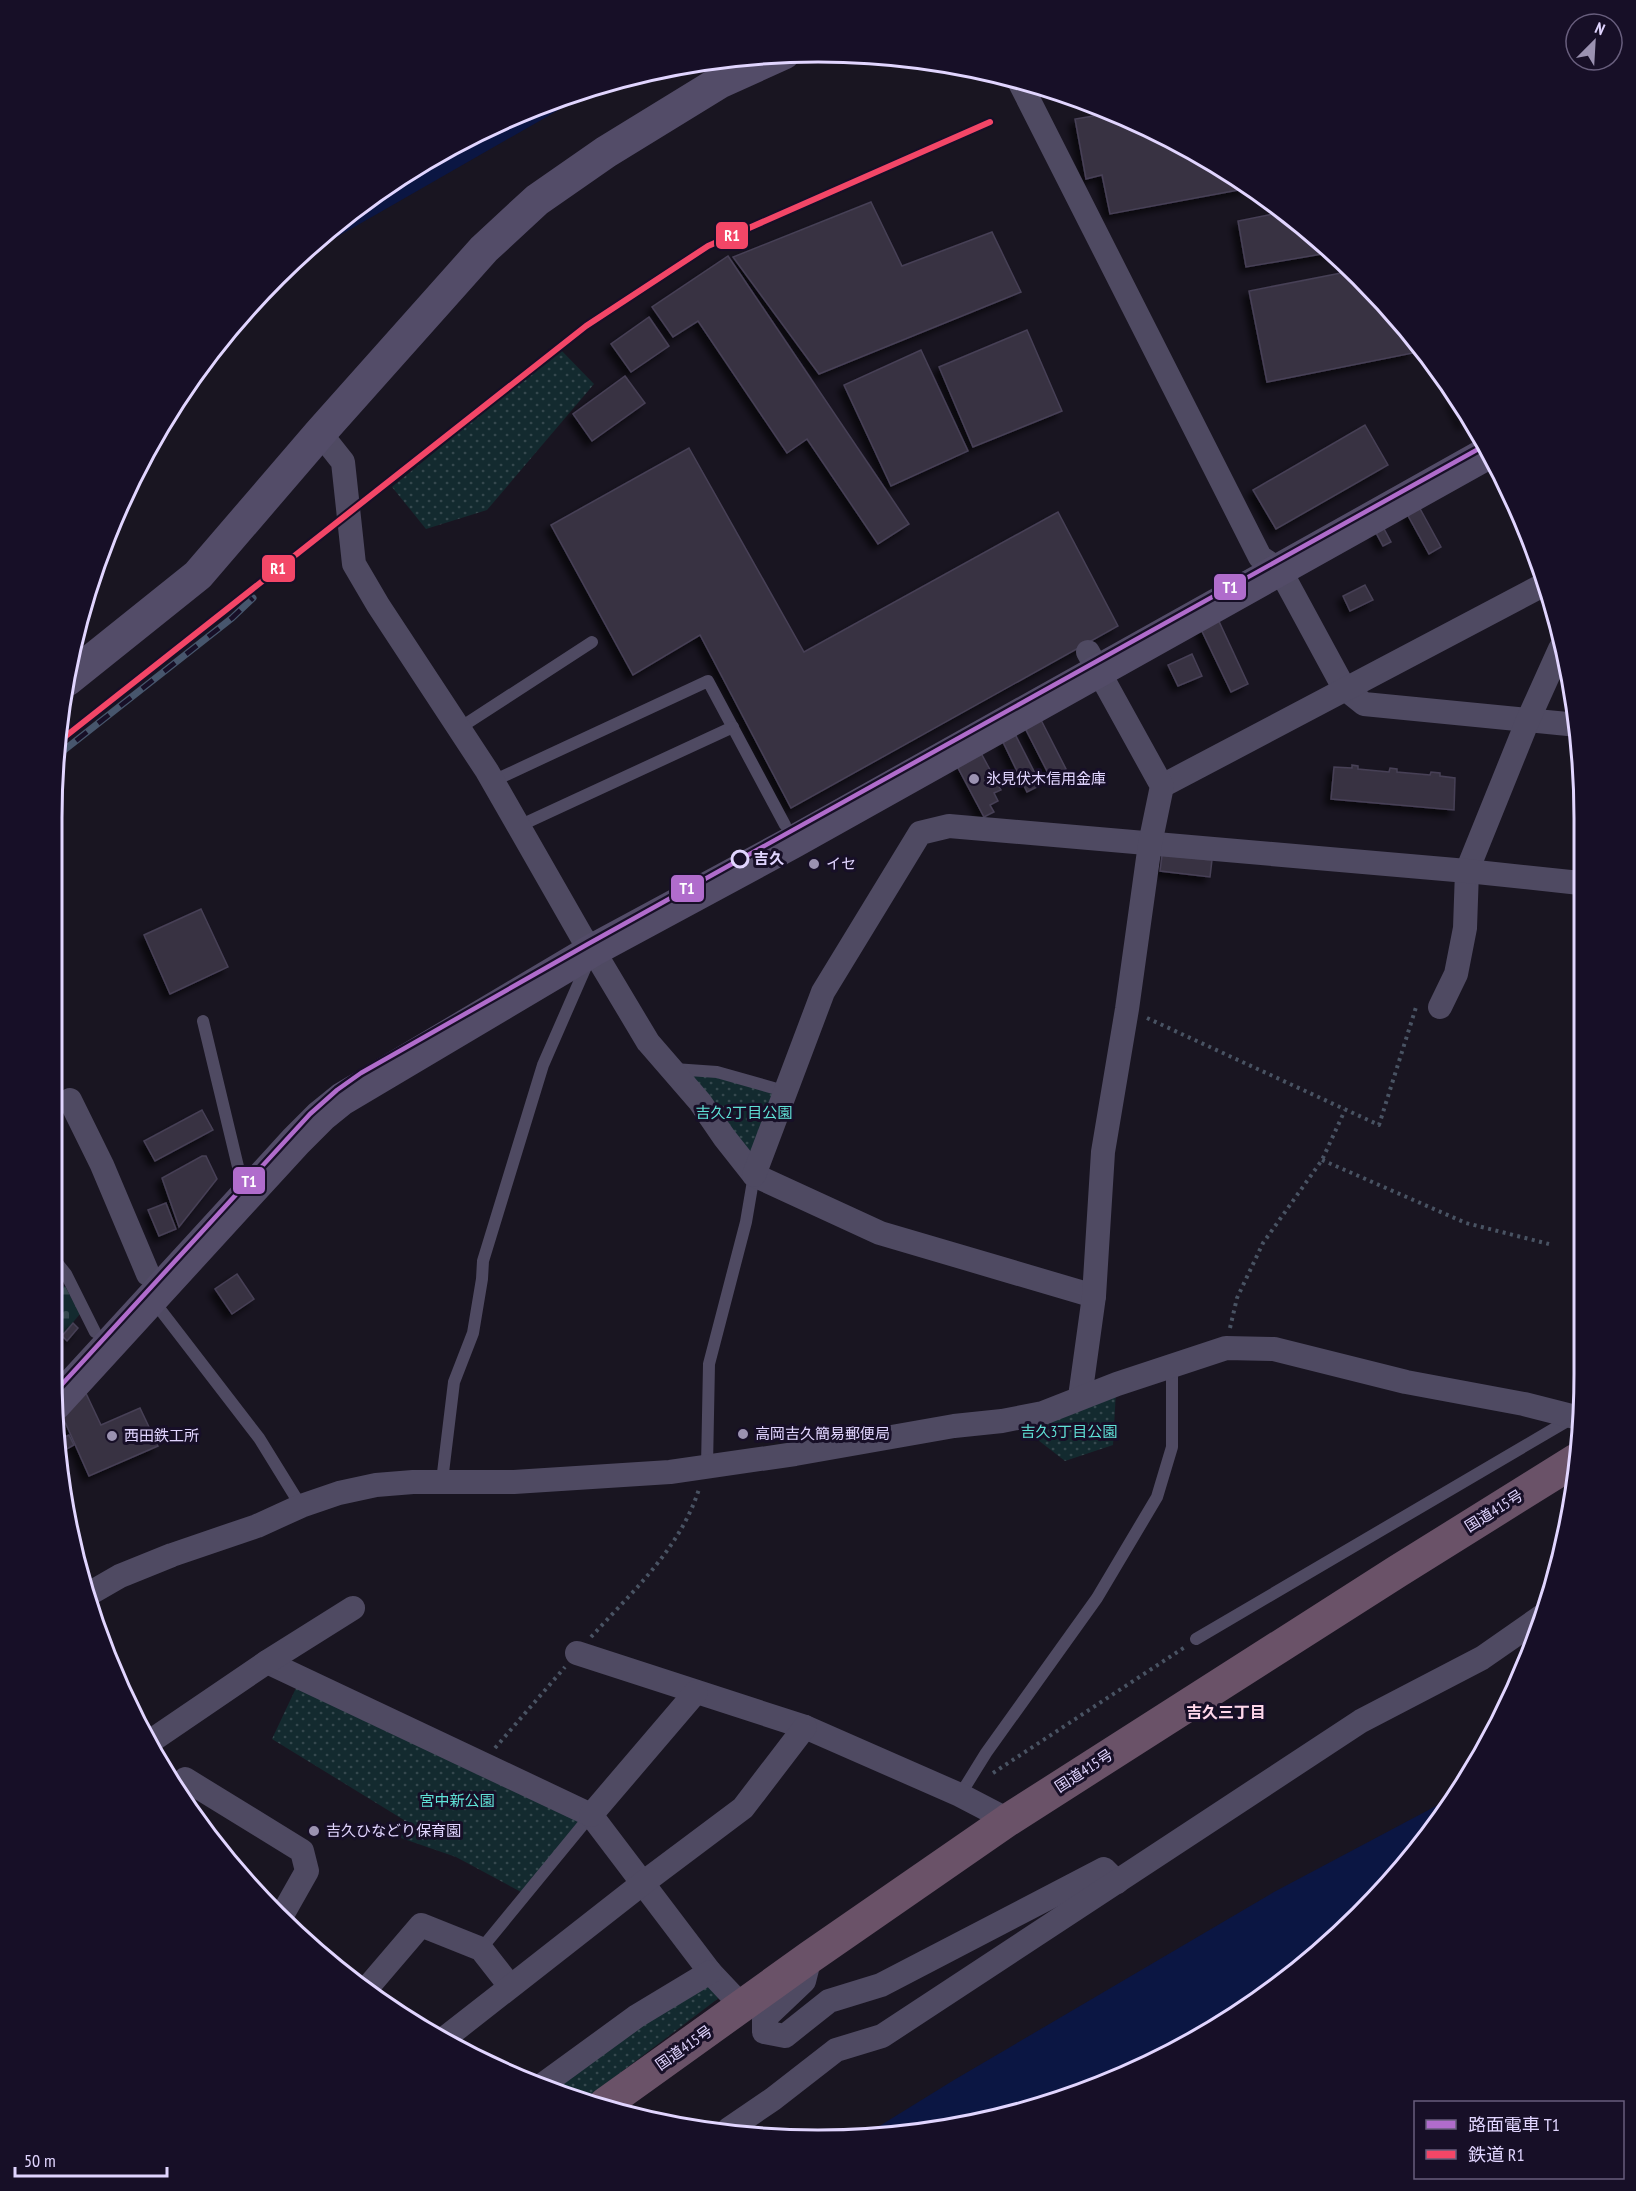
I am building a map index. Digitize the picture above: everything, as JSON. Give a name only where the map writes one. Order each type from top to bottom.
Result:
[{"type":"highway","name":"国道415号","points":[[611,2100],[810,1957],[1008,1820],[1569,1465]]},
{"type":"main road","points":[[75,673],[198,575],[320,433],[484,249],[537,200],[606,152],[720,82],[760,64]]},
{"type":"main road","points":[[62,1368],[95,1332],[150,1287],[321,1116],[342,1099],[587,944],[785,825],[1093,662],[1270,563],[1473,440]]},
{"type":"main road","points":[[1270,563],[1482,456]]},
{"type":"main road","points":[[62,1395],[240,1175],[333,1080],[362,1062],[587,944],[793,842],[1093,662]]},
{"type":"street","points":[[1024,90],[1270,563],[1344,688],[1364,704],[1568,723]]},
{"type":"street","points":[[320,433],[343,462],[354,564],[378,605],[493,781],[587,944],[648,1041],[700,1102],[754,1175],[880,1233],[1094,1296]]},
{"type":"street","points":[[1162,786],[1538,588]]},
{"type":"street","points":[[1440,1007],[1456,974],[1465,928],[1467,871],[1528,720],[1557,656]]},
{"type":"street","points":[[1080,1397],[1094,1296],[1103,1152],[1127,1009],[1150,844],[1162,786],[1093,662]]},
{"type":"street","points":[[754,1175],[823,992],[920,833],[949,826],[1574,882]]},
{"type":"street","points":[[70,1100],[102,1165],[150,1287]]},
{"type":"street","points":[[94,1591],[120,1575],[257,1527],[301,1506],[339,1493],[376,1485],[442,1481],[514,1482],[670,1472],[806,1452],[954,1426],[1002,1421],[1043,1413],[1080,1397],[1226,1348],[1274,1349],[1406,1382],[1524,1404],[1573,1417]]},
{"type":"street","points":[[156,1738],[267,1662],[353,1608]]},
{"type":"street","points":[[735,2125],[836,2050],[882,2036],[1360,1721],[1482,1658],[1531,1624]]},
{"type":"street","points":[[577,1653],[805,1726],[960,1795],[1008,1820]]},
{"type":"street","points":[[267,1662],[591,1815],[710,1972],[743,2007]]},
{"type":"street","points":[[591,1815],[696,1692]]},
{"type":"street","points":[[450,2034],[743,1808],[805,1726]]},
{"type":"street","points":[[182,1782],[184,1779],[302,1851],[307,1871],[286,1910]]},
{"type":"street","points":[[810,1957],[804,1981],[765,2019],[764,2032],[785,2036],[829,2001],[881,1985],[1104,1869],[1117,1882]]},
{"type":"street","points":[[371,1983],[421,1925],[481,1949],[510,1986]]},
{"type":"street","points":[[549,2080],[637,2016],[710,1972]]},
{"type":"lane","points":[[458,729],[592,642]]},
{"type":"lane","points":[[493,781],[708,681],[785,825]]},
{"type":"lane","points":[[519,826],[733,727]]},
{"type":"lane","points":[[442,1481],[454,1382],[473,1333],[483,1261],[543,1065],[587,944]]},
{"type":"lane","points":[[203,1022],[240,1175]]},
{"type":"lane","points":[[671,1069],[717,1072],[784,1091]]},
{"type":"lane","points":[[707,1466],[709,1364],[746,1222],[754,1175]]},
{"type":"lane","points":[[62,1269],[95,1332]]},
{"type":"lane","points":[[150,1287],[259,1438],[301,1506]]},
{"type":"lane","points":[[960,1795],[986,1753],[1097,1598],[1157,1497],[1172,1447],[1172,1366]]},
{"type":"lane","points":[[1196,1640],[1573,1421]]},
{"type":"lane","points":[[481,1949],[591,1815]]},
{"type":"path","points":[[1127,1009],[1379,1125],[1418,1003],[1440,1007]]},
{"type":"path","points":[[1226,1348],[1237,1298],[1263,1243],[1322,1160],[1345,1110]]},
{"type":"path","points":[[1322,1160],[1466,1223],[1550,1244]]},
{"type":"path","points":[[482,1763],[668,1552],[694,1506],[707,1466]]},
{"type":"path","points":[[960,1795],[1196,1640]]},
{"type":"green space","points":[[560,349],[594,384],[487,510],[426,529],[392,487]]},
{"type":"green space","name":"吉久2丁目公園","points":[[671,1069],[717,1072],[784,1091],[754,1175]]},
{"type":"green space","points":[[65,1286],[80,1314],[62,1335],[62,1287]]},
{"type":"green space","name":"吉久3丁目公園","points":[[1116,1391],[1113,1445],[1065,1461],[1038,1440],[1032,1418]]},
{"type":"green space","name":"宮中新公園","points":[[304,1671],[589,1820],[523,1893],[456,1857],[401,1838],[404,1820],[272,1739]]},
{"type":"green space","points":[[710,1972],[728,1991],[592,2094],[550,2080]]},
{"type":"shaded area","points":[[568,104],[326,243],[398,189],[440,163],[528,119]]},
{"type":"shaded area","points":[[1439,1805],[1387,1872],[1317,1942],[1279,1973],[1196,2028],[1108,2072],[1014,2104],[966,2115],[878,2127],[954,2080],[1274,1892]]},
{"type":"building","points":[[1098,115],[1108,119],[1196,163],[1239,190],[1110,214],[1102,175],[1086,179],[1075,119]]},
{"type":"building","points":[[871,202],[902,266],[992,232],[1021,292],[819,374],[733,257]]},
{"type":"building","points":[[1273,214],[1322,254],[1246,267],[1238,221]]},
{"type":"building","points":[[728,256],[909,524],[878,544],[807,439],[787,453],[698,321],[673,337],[652,307]]},
{"type":"building","points":[[1342,273],[1387,319],[1413,353],[1267,382],[1249,291]]},
{"type":"building","points":[[649,317],[669,346],[631,372],[611,344]]},
{"type":"building","points":[[1027,330],[1062,411],[973,447],[939,367]]},
{"type":"building","points":[[921,350],[968,451],[891,486],[844,385]]},
{"type":"building","points":[[625,376],[645,403],[592,441],[573,414]]},
{"type":"building","points":[[1365,425],[1388,465],[1276,529],[1253,490]]},
{"type":"building","points":[[689,448],[804,652],[1058,512],[1118,626],[791,808],[700,635],[633,675],[551,525]]},
{"type":"building","points":[[1418,505],[1441,547],[1429,554],[1406,512]]},
{"type":"building","points":[[1382,525],[1391,542],[1383,546],[1374,529]]},
{"type":"building","points":[[1365,585],[1373,600],[1350,611],[1343,596]]},
{"type":"building","points":[[1217,617],[1248,684],[1231,692],[1199,625]]},
{"type":"building","points":[[1192,654],[1202,676],[1178,686],[1168,665]]},
{"type":"building","points":[[1040,718],[1066,769],[1050,777],[1024,726]]},
{"type":"building","points":[[1015,734],[1041,785],[1027,792],[1002,740]]},
{"type":"building","points":[[981,753],[1001,790],[994,793],[998,801],[990,805],[994,812],[984,817],[957,766]]},
{"type":"building","points":[[1352,765],[1358,766],[1358,769],[1389,772],[1390,768],[1397,769],[1397,772],[1430,775],[1431,772],[1455,778],[1454,810],[1331,799],[1334,767],[1352,768]]},
{"type":"building","points":[[1162,855],[1212,860],[1210,877],[1160,871]]},
{"type":"building","points":[[201,909],[228,967],[170,994],[144,935]]},
{"type":"building","points":[[202,1110],[213,1130],[155,1161],[144,1141]]},
{"type":"building","points":[[206,1156],[217,1179],[179,1227],[162,1178]]},
{"type":"building","points":[[166,1203],[176,1229],[159,1236],[148,1210]]},
{"type":"building","points":[[237,1274],[254,1299],[232,1314],[215,1289]]},
{"type":"building","points":[[73,1323],[78,1328],[67,1341],[62,1336]]},
{"type":"building","name":"西田鉄工所","points":[[83,1387],[101,1425],[140,1408],[158,1446],[89,1476],[63,1417],[63,1411]]},
{"type":"building","points":[[69,1435],[74,1445],[66,1450],[64,1437]]},
{"type":"railway","points":[[66,736],[586,326],[708,246],[990,122]]},
{"type":"railway","points":[[65,749],[232,618],[253,598]]},
{"type":"tram line","name":"T1","points":[[62,1384],[310,1114],[361,1073],[588,944],[1478,449]]},
{"type":"rail line","name":"R1","points":[[66,736],[586,326],[708,246],[990,122]]},
{"type":"place","name":"氷見伏木信用金庫","points":[[974,779]]},
{"type":"place","name":"吉久","points":[[740,859]]},
{"type":"place","name":"イセ","points":[[814,864]]},
{"type":"place","name":"高岡吉久簡易郵便局","points":[[743,1434]]},
{"type":"place","name":"西田鉄工所","points":[[112,1436]]},
{"type":"place","name":"吉久ひなどり保育園","points":[[314,1831]]},
{"type":"district","name":"吉久三丁目","points":[[1226,1712]]}]
